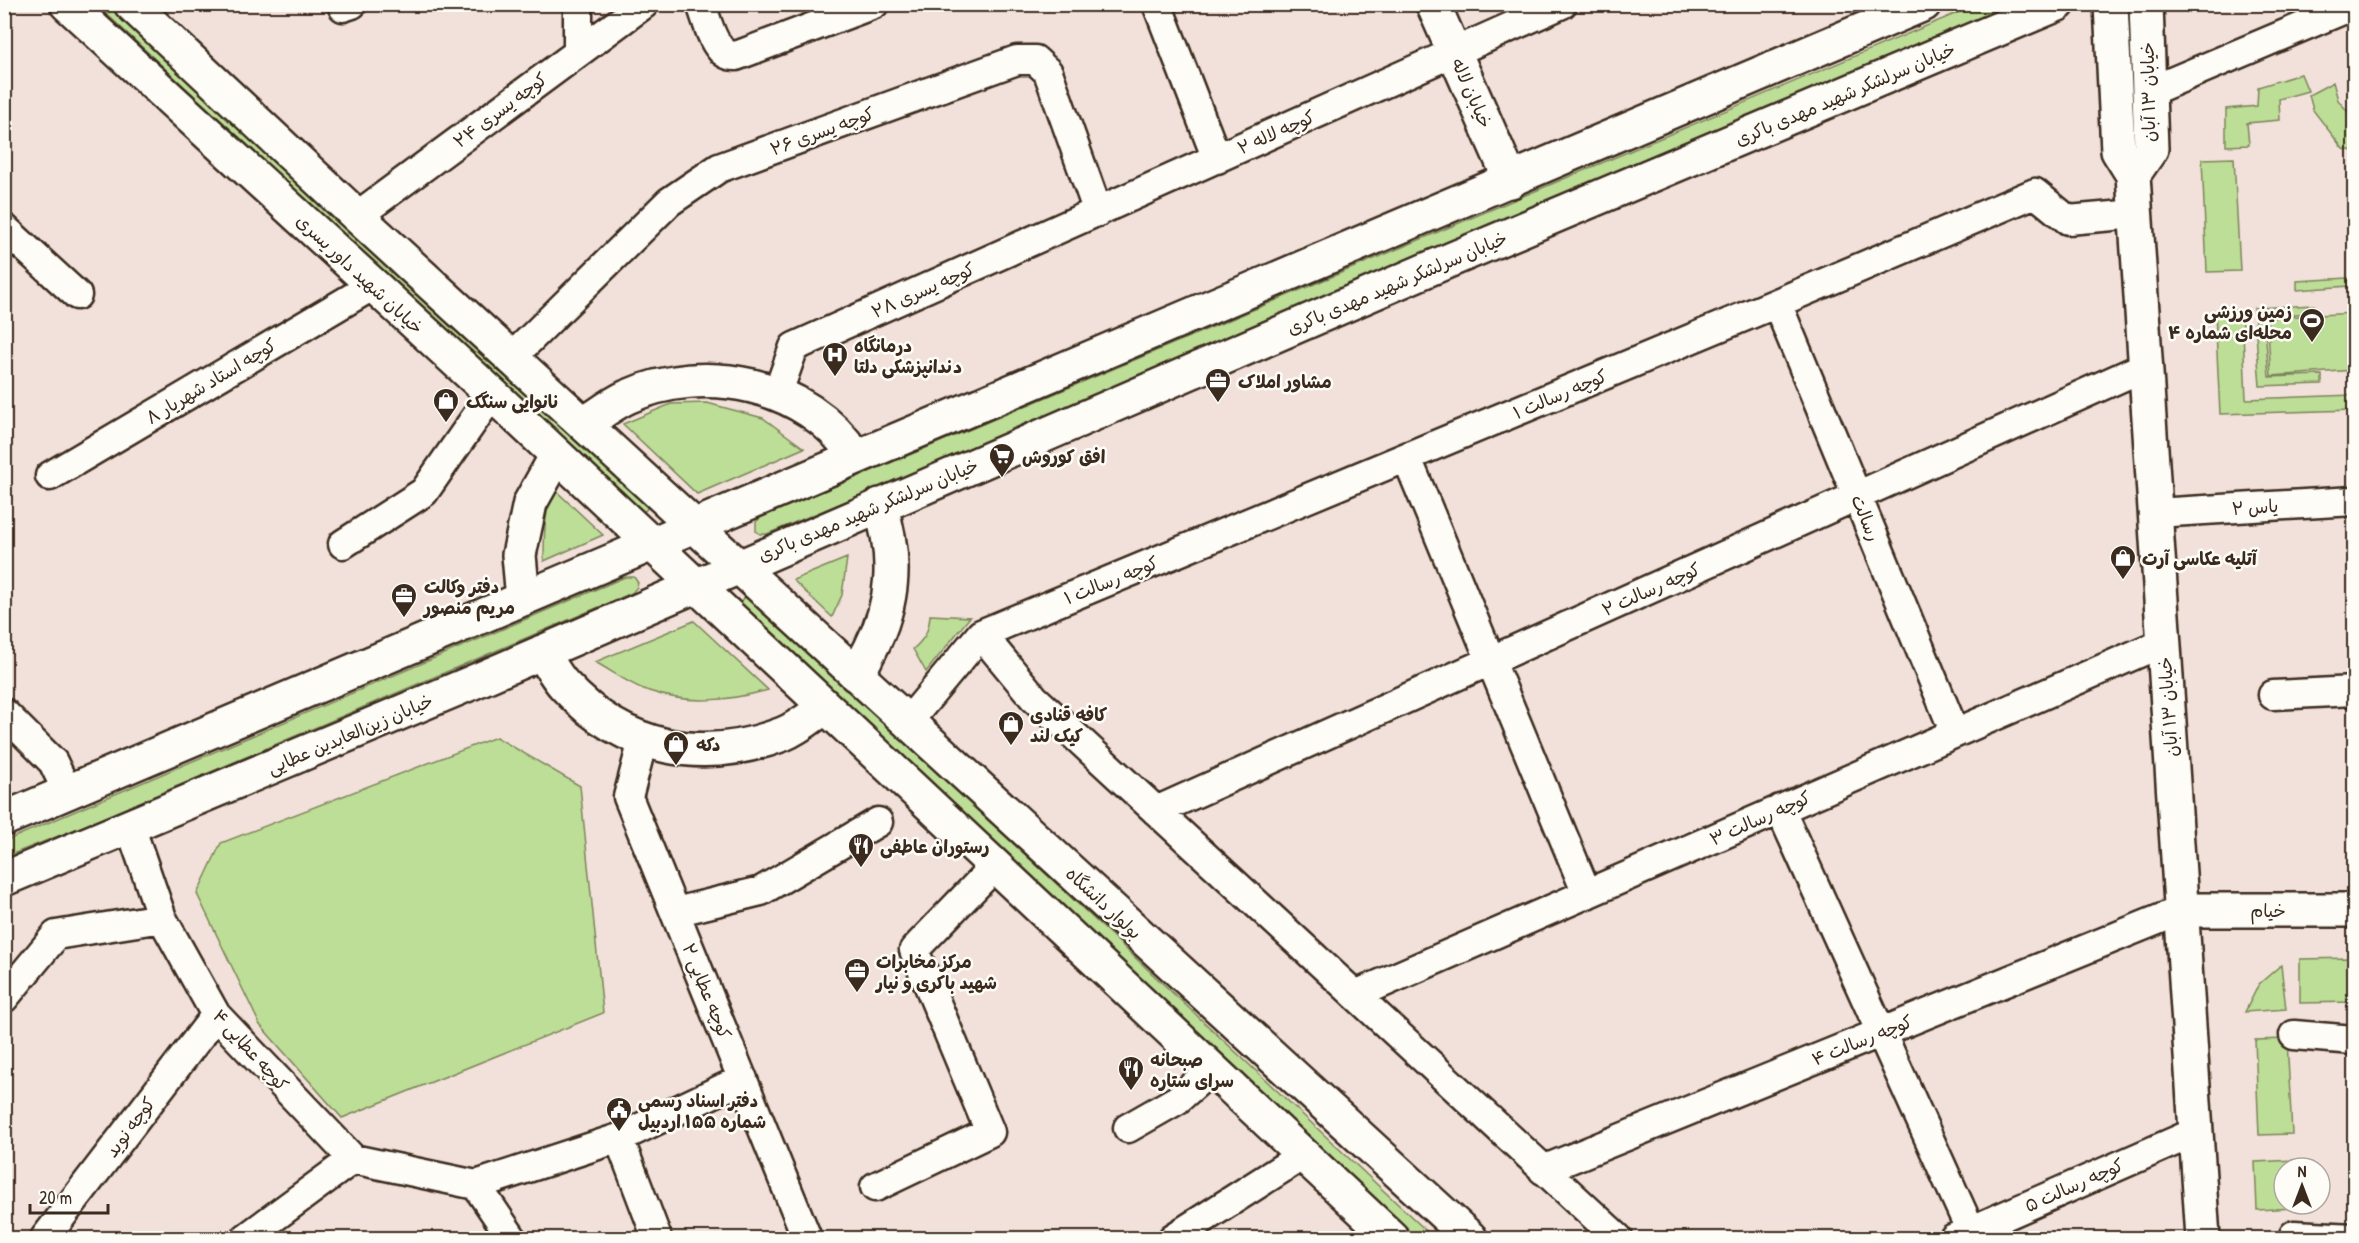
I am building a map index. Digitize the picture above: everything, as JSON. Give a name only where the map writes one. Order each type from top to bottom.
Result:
[{"type":"main road","name":"خیابان شهید داور یسری","points":[[67,4],[557,454],[695,585]]},
{"type":"main road","points":[[131,4],[357,216],[694,525]]},
{"type":"main road","name":"خیابان لاله","points":[[1433,4],[1511,181]]},
{"type":"main road","points":[[4,819],[1924,4]]},
{"type":"main road","name":"خیابان سرلشکر شهید مهدی باکری","points":[[695,585],[1424,271],[2058,4]]},
{"type":"main road","name":"خیابان ۱۳ آبان","points":[[2111,4],[2118,151],[2133,175],[2136,214],[2203,1239]]},
{"type":"main road","name":"خیابان ۱۳ آبان","points":[[2133,175],[2151,149],[2145,4]]},
{"type":"main road","points":[[584,424],[626,397],[672,383],[721,380],[740,382],[777,395],[812,412],[848,445],[855,456]]},
{"type":"main road","points":[[523,599],[519,555],[530,503],[557,454]]},
{"type":"main road","points":[[856,675],[881,628],[891,580],[889,532],[880,505]]},
{"type":"main road","name":"بولوار دانشگاه","points":[[694,525],[1470,1239]]},
{"type":"main road","points":[[695,585],[1392,1239]]},
{"type":"main road","name":"خیابان زین‌العابدین عطایی","points":[[4,879],[695,585]]},
{"type":"main road","points":[[542,652],[563,685],[600,718],[643,740],[690,750],[739,748],[785,733],[825,707]]},
{"type":"main road","name":"خیام","points":[[2182,910],[2355,910]]},
{"type":"street","points":[[578,4],[578,52]]},
{"type":"street","name":"کوچه یسری ۲۴","points":[[357,216],[644,4]]},
{"type":"street","points":[[701,4],[720,50],[728,56],[736,56],[874,4]]},
{"type":"street","points":[[1157,4],[1217,159]]},
{"type":"street","name":"کوچه لاله ۲","points":[[1098,212],[1562,4]]},
{"type":"street","points":[[2148,92],[2355,5]]},
{"type":"street","name":"کوچه یسری ۲۶","points":[[511,358],[669,202],[719,168],[1017,60],[1035,60],[1048,72],[1098,212]]},
{"type":"street","name":"کوچه رسالت ۱","points":[[981,634],[1407,458],[2035,193],[2068,220],[2136,214]]},
{"type":"street","name":"کوچه یسری ۲۸","points":[[777,395],[794,347],[1098,212]]},
{"type":"street","points":[[4,228],[77,295]]},
{"type":"street","name":"کوچه استاد شهریار ۸","points":[[50,476],[372,286]]},
{"type":"street","name":"رسالت","points":[[1777,303],[1955,733]]},
{"type":"street","name":"کوچه رسالت ۲","points":[[1156,811],[2146,366]]},
{"type":"street","points":[[343,544],[424,492],[492,394]]},
{"type":"street","points":[[1407,458],[1587,894]]},
{"type":"street","name":"یاس ۲","points":[[2155,513],[2355,501]]},
{"type":"street","points":[[908,723],[981,634],[1034,698],[1618,1239]]},
{"type":"street","name":"کوچه رسالت ۳","points":[[1355,995],[2164,642]]},
{"type":"street","points":[[2273,695],[2355,691]]},
{"type":"street","points":[[4,713],[52,762],[67,791]]},
{"type":"street","name":"کوچه عطایی ۲","points":[[643,740],[628,797],[807,1239]]},
{"type":"street","points":[[1780,809],[1880,1033],[1965,1236]]},
{"type":"street","points":[[675,912],[761,891],[878,822]]},
{"type":"street","name":"کوچه عطایی ۴","points":[[130,826],[162,918],[216,1015],[353,1159]]},
{"type":"street","points":[[875,1187],[990,1132],[914,950],[994,867]]},
{"type":"street","name":"کوچه رسالت ۴","points":[[1543,1170],[2182,910]]},
{"type":"street","points":[[4,998],[56,934],[162,918]]},
{"type":"street","name":"کوچه نوید","points":[[45,1239],[216,1015]]},
{"type":"street","points":[[2294,1035],[2355,1040]]},
{"type":"street","points":[[1128,1128],[1178,1100],[1211,1070]]},
{"type":"street","points":[[246,1239],[353,1159],[476,1185],[619,1138],[742,1079]]},
{"type":"street","name":"کوچه رسالت ۵","points":[[1965,1236],[2196,1132]]},
{"type":"street","points":[[619,1138],[657,1239]]},
{"type":"street","points":[[1173,1239],[1303,1155]]},
{"type":"street","points":[[476,1185],[512,1239]]},
{"type":"street","points":[[2294,1235],[2354,1239]]},
{"type":"green space","points":[[97,5],[113,5],[649,504],[646,510],[641,513],[338,235]]},
{"type":"green space","points":[[1976,5],[2013,5],[1365,285],[767,534],[760,534],[756,531],[756,522],[760,518]]},
{"type":"green space","points":[[2301,74],[2308,91],[2279,99],[2280,120],[2247,123],[2249,145],[2226,146],[2226,109],[2257,106],[2258,87]]},
{"type":"green space","points":[[2333,82],[2338,100],[2354,119],[2354,151],[2343,149],[2313,110],[2309,95]]},
{"type":"green space","points":[[2234,158],[2240,271],[2207,272],[2202,159]]},
{"type":"green space","points":[[2348,278],[2349,286],[2297,290],[2297,281]]},
{"type":"green space","points":[[2314,305],[2314,313],[2264,316],[2269,377],[2322,375],[2322,384],[2260,386],[2254,308]]},
{"type":"green space","points":[[2242,310],[2246,399],[2354,395],[2354,410],[2220,414],[2215,311]]},
{"type":"green space","name":"زمین ورزشی محله‌ای شماره ۴","points":[[2354,313],[2354,370],[2271,376],[2267,318]]},
{"type":"green space","points":[[707,403],[763,418],[804,448],[697,494],[623,424],[671,404]]},
{"type":"green space","points":[[554,489],[603,535],[544,561],[546,515]]},
{"type":"green space","points":[[847,558],[842,595],[832,617],[793,580]]},
{"type":"green space","points":[[625,577],[634,577],[638,583],[632,593],[86,825],[5,857],[5,841]]},
{"type":"green space","points":[[745,597],[754,600],[1434,1238],[1414,1238],[739,604]]},
{"type":"green space","points":[[930,615],[970,617],[926,672],[913,649],[926,634]]},
{"type":"green space","points":[[694,621],[768,690],[723,699],[679,698],[628,682],[595,662]]},
{"type":"green space","points":[[496,737],[580,786],[603,1013],[342,1118],[260,1025],[197,894],[221,843]]},
{"type":"green space","points":[[2354,958],[2354,1002],[2300,1003],[2300,959]]},
{"type":"green space","points":[[2281,965],[2286,1009],[2245,1012],[2259,984]]},
{"type":"green space","points":[[2287,1039],[2292,1134],[2259,1135],[2255,1040]]},
{"type":"green space","points":[[2272,1161],[2272,1209],[2257,1210],[2255,1162]]},
{"type":"place","name":"زمین ورزشی محله‌ای شماره ۴","points":[[2312,344]]},
{"type":"place","name":"درمانگاه دندانپزشکی دلتا","points":[[835,378]]},
{"type":"place","name":"مشاور املاک","points":[[1218,404]]},
{"type":"place","name":"نانوایی سنگک","points":[[446,424]]},
{"type":"place","name":"افق کوروش","points":[[1002,479]]},
{"type":"place","name":"آتلیه عکاسی آرت","points":[[2123,581]]},
{"type":"place","name":"دفتر وکالت مریم منصور","points":[[404,619]]},
{"type":"place","name":"کافه قنادی کیک لند","points":[[1011,747]]},
{"type":"place","name":"دکه","points":[[676,767]]},
{"type":"place","name":"رستوران عاطفی","points":[[861,869]]},
{"type":"place","name":"مرکز مخابرات شهید باکری و نیار","points":[[857,994]]},
{"type":"place","name":"صبحانه سرای ستاره","points":[[1131,1092]]},
{"type":"place","name":"دفتر اسناد رسمی شماره ۱۵۵ اردبیل","points":[[619,1133]]}]
